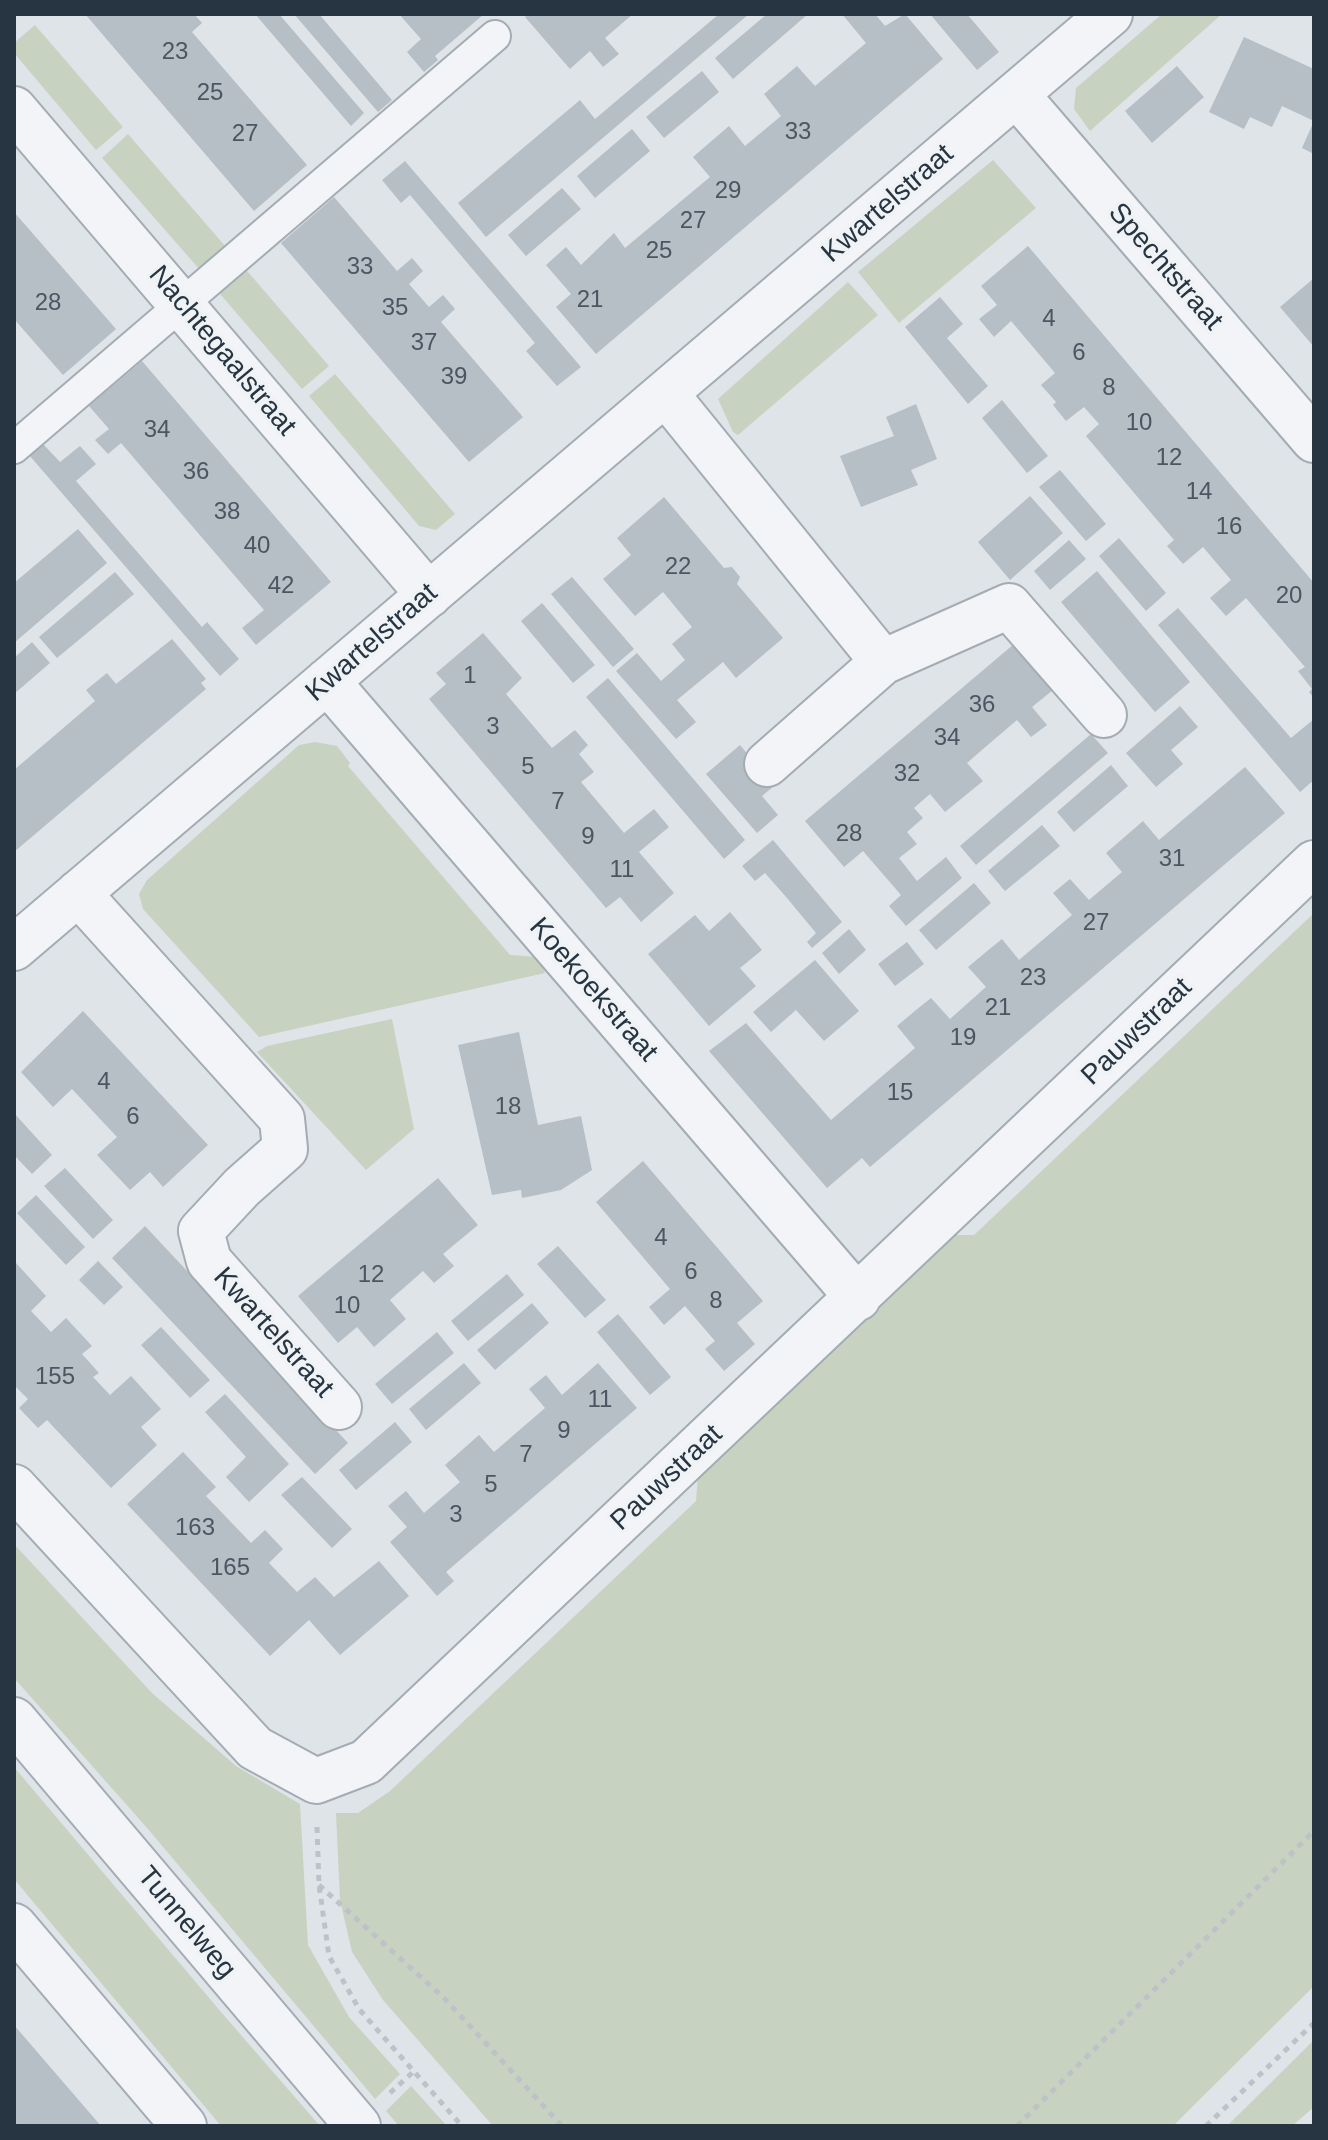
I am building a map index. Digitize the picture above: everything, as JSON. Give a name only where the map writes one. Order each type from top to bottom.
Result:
[{"type":"street","name":"Kwartelstraat","points":[[14,948],[1110,14]]},
{"type":"street","name":"Spechtstraat","points":[[1016,94],[1314,440]]},
{"type":"street","name":"Nachtegaalstraat","points":[[14,109],[183,303],[429,595]]},
{"type":"street","points":[[666,394],[883,662]]},
{"type":"street","points":[[767,764],[883,662],[1009,606],[1104,715]]},
{"type":"street","name":"Koekoekstraat","points":[[327,681],[858,1298]]},
{"type":"street","name":"Pauwstraat","points":[[316,1781],[366,1762],[1314,863]]},
{"type":"street","name":"Kwartelstraat","points":[[78,893],[282,1119],[285,1149],[234,1195],[201,1231],[209,1261],[339,1407]]},
{"type":"street","points":[[14,1487],[255,1748],[316,1781]]},
{"type":"street","name":"Tunnelweg","points":[[14,1720],[358,2126]]},
{"type":"street","points":[[14,1926],[184,2126]]},
{"type":"lane","points":[[14,448],[495,36]]},
{"type":"path","points":[[316,1781],[319,1885],[329,1956],[359,2009],[462,2126]]},
{"type":"path","points":[[1017,2126],[1314,1831]]},
{"type":"path","points":[[319,1885],[445,1999],[562,2126]]},
{"type":"path","points":[[1206,2126],[1314,2023]]},
{"type":"green space","points":[[1162,14],[1222,14],[1090,131],[1074,109],[1076,88]]},
{"type":"green space","points":[[35,25],[123,127],[96,150],[14,53],[14,43]]},
{"type":"green space","points":[[128,134],[226,247],[200,270],[102,158]]},
{"type":"green space","points":[[993,160],[1036,208],[899,323],[858,272]]},
{"type":"green space","points":[[242,265],[329,366],[302,389],[214,287]]},
{"type":"green space","points":[[848,282],[878,315],[738,435],[733,432],[718,399]]},
{"type":"green space","points":[[335,374],[455,514],[436,530],[419,526],[309,396]]},
{"type":"green space","points":[[315,742],[337,746],[350,763],[348,766],[510,955],[538,957],[545,973],[259,1037],[143,909],[139,894],[147,880],[299,745]]},
{"type":"green space","points":[[1314,913],[1314,1986],[1173,2126],[493,2126],[383,2000],[352,1952],[340,1900],[336,1813],[358,1813],[390,1791],[696,1501],[698,1474],[953,1235],[974,1235]]},
{"type":"green space","points":[[392,1019],[414,1129],[366,1170],[257,1052],[267,1046]]},
{"type":"green space","points":[[14,1544],[152,1693],[236,1766],[300,1804],[308,1945],[349,2017],[400,2074],[375,2099],[148,1829],[14,1678]]},
{"type":"green space","points":[[14,1767],[320,2126],[221,2126],[14,1879]]},
{"type":"green space","points":[[1314,2040],[1314,2107],[1292,2126],[1227,2126]]},
{"type":"green space","points":[[411,2086],[447,2126],[399,2126],[386,2111]]},
{"type":"building","points":[[85,14],[194,14],[202,23],[192,32],[307,165],[254,211]]},
{"type":"building","points":[[255,14],[279,14],[364,113],[351,126]]},
{"type":"building","points":[[294,14],[319,14],[392,100],[378,112]]},
{"type":"building","points":[[399,14],[484,14],[435,56],[438,60],[424,72],[407,52],[421,39]]},
{"type":"building","points":[[529,14],[633,14],[605,38],[619,54],[603,67],[590,51],[570,69],[525,17]]},
{"type":"building","points":[[719,14],[749,14],[486,237],[458,203],[580,100],[595,119]]},
{"type":"building","points":[[767,14],[808,14],[733,79],[715,58]]},
{"type":"building","points":[[842,14],[875,14],[885,26],[905,14],[943,59],[596,354],[556,307],[571,294],[546,265],[566,247],[581,265],[614,233],[625,248],[710,177],[693,157],[729,126],[745,146],[781,116],[764,94],[797,66],[815,86],[866,43]]},
{"type":"building","points":[[930,14],[967,14],[999,52],[977,70]]},
{"type":"building","points":[[1244,37],[1314,69],[1314,121],[1282,106],[1272,127],[1250,117],[1244,129],[1209,112]]},
{"type":"building","points":[[1177,66],[1204,97],[1152,143],[1125,111]]},
{"type":"building","points":[[702,71],[719,92],[664,138],[646,117]]},
{"type":"building","points":[[1314,121],[1314,154],[1302,148]]},
{"type":"building","points":[[632,129],[650,151],[595,198],[577,176]]},
{"type":"building","points":[[405,161],[581,367],[557,386],[526,351],[535,343],[410,195],[401,203],[382,180]]},
{"type":"building","points":[[562,188],[581,209],[526,256],[508,235]]},
{"type":"building","points":[[334,197],[397,271],[412,258],[423,271],[409,284],[429,307],[443,295],[455,309],[441,322],[523,417],[469,462],[281,243]]},
{"type":"building","points":[[14,212],[116,329],[63,375],[14,319]]},
{"type":"building","points":[[1028,246],[1314,583],[1314,698],[1309,692],[1312,689],[1298,671],[1305,667],[1246,598],[1226,616],[1210,598],[1231,580],[1203,547],[1183,564],[1167,546],[1174,540],[1086,436],[1099,424],[1084,407],[1066,421],[1053,405],[1056,402],[1041,385],[1055,373],[1011,321],[994,337],[979,319],[997,305],[981,286]]},
{"type":"building","points":[[1314,278],[1314,347],[1280,307]]},
{"type":"building","points":[[940,297],[963,324],[947,338],[988,386],[968,404],[905,327]]},
{"type":"building","points":[[142,361],[331,582],[256,645],[242,628],[264,610],[121,443],[108,454],[95,440],[109,429],[89,406]]},
{"type":"building","points":[[1002,400],[1048,456],[1027,473],[982,418]]},
{"type":"building","points":[[916,404],[937,459],[911,470],[918,485],[861,507],[840,456],[894,436],[886,417]]},
{"type":"building","points":[[43,444],[60,462],[80,446],[96,464],[76,481],[202,627],[207,622],[239,659],[220,676],[29,455]]},
{"type":"building","points":[[1060,470],[1106,524],[1086,541],[1039,487]]},
{"type":"building","points":[[1030,496],[1063,533],[1010,580],[978,542]]},
{"type":"building","points":[[664,497],[724,568],[732,567],[740,577],[737,584],[783,638],[736,678],[723,662],[677,700],[696,722],[676,739],[616,671],[637,653],[661,681],[685,660],[672,644],[692,627],[663,592],[635,616],[603,579],[631,555],[617,538]]},
{"type":"building","points":[[78,529],[107,563],[14,643],[14,583]]},
{"type":"building","points":[[1119,538],[1166,593],[1146,611],[1099,556]]},
{"type":"building","points":[[1069,540],[1086,559],[1050,590],[1034,571]]},
{"type":"building","points":[[1097,571],[1190,682],[1155,712],[1061,602]]},
{"type":"building","points":[[115,572],[134,594],[57,658],[39,637]]},
{"type":"building","points":[[572,577],[634,649],[613,667],[551,594]]},
{"type":"building","points":[[542,603],[595,665],[573,683],[521,621]]},
{"type":"building","points":[[1178,608],[1291,738],[1314,719],[1314,780],[1300,792],[1158,625]]},
{"type":"building","points":[[483,633],[522,678],[506,694],[552,748],[575,730],[588,745],[579,754],[594,772],[581,782],[624,833],[654,809],[669,827],[639,852],[674,893],[641,922],[620,897],[606,908],[429,699],[446,684],[436,673]]},
{"type":"building","points":[[172,639],[206,679],[201,683],[206,689],[14,852],[14,770],[95,701],[86,690],[107,673],[116,684]]},
{"type":"building","points":[[32,642],[50,663],[14,694],[14,658]]},
{"type":"building","points":[[1014,644],[1053,690],[1032,707],[1047,725],[1031,737],[1017,720],[967,763],[983,781],[945,812],[930,794],[914,808],[923,818],[907,832],[917,844],[899,858],[917,881],[946,857],[962,878],[906,926],[889,906],[901,895],[863,851],[844,867],[805,821]]},
{"type":"building","points":[[608,678],[745,840],[724,859],[586,697]]},
{"type":"building","points":[[1180,706],[1198,727],[1171,750],[1183,764],[1156,787],[1126,753]]},
{"type":"building","points":[[1091,734],[1108,753],[976,865],[960,846]]},
{"type":"building","points":[[740,745],[774,786],[762,796],[778,815],[757,833],[706,774]]},
{"type":"building","points":[[1111,765],[1128,786],[1074,832],[1057,812]]},
{"type":"building","points":[[1245,767],[1285,813],[870,1167],[862,1158],[827,1188],[709,1051],[746,1023],[831,1120],[915,1048],[897,1026],[931,998],[950,1019],[986,987],[968,967],[1002,939],[1019,960],[1072,915],[1053,893],[1070,879],[1089,900],[1122,872],[1106,853],[1143,821],[1159,840]]},
{"type":"building","points":[[1042,825],[1060,846],[1005,891],[988,871]]},
{"type":"building","points":[[773,840],[842,922],[812,948],[807,942],[816,933],[787,898],[765,873],[755,881],[742,866]]},
{"type":"building","points":[[974,883],[991,903],[936,950],[919,930]]},
{"type":"building","points":[[730,912],[762,950],[740,968],[756,986],[709,1026],[648,954],[695,915],[709,931]]},
{"type":"building","points":[[849,929],[866,950],[839,974],[822,953]]},
{"type":"building","points":[[907,942],[924,964],[895,986],[878,964]]},
{"type":"building","points":[[815,960],[859,1011],[824,1041],[796,1010],[771,1032],[753,1012]]},
{"type":"building","points":[[83,1011],[208,1145],[163,1187],[150,1172],[130,1190],[97,1155],[117,1137],[72,1089],[53,1107],[21,1072]]},
{"type":"building","points":[[519,1032],[538,1125],[581,1116],[592,1170],[561,1190],[522,1198],[521,1190],[492,1195],[458,1045]]},
{"type":"building","points":[[14,1113],[52,1155],[32,1174],[14,1155]]},
{"type":"building","points":[[643,1161],[763,1301],[737,1323],[755,1344],[724,1371],[705,1349],[715,1341],[685,1306],[664,1325],[649,1307],[670,1289],[596,1202]]},
{"type":"building","points":[[65,1168],[113,1220],[93,1239],[44,1186]]},
{"type":"building","points":[[438,1178],[478,1225],[443,1254],[454,1266],[434,1283],[423,1271],[390,1300],[406,1319],[374,1347],[357,1327],[338,1343],[298,1296]]},
{"type":"building","points":[[36,1195],[85,1247],[66,1265],[17,1213]]},
{"type":"building","points":[[145,1226],[348,1443],[315,1474],[112,1258]]},
{"type":"building","points":[[558,1246],[606,1300],[585,1318],[537,1264]]},
{"type":"building","points":[[98,1261],[123,1287],[104,1305],[79,1280]]},
{"type":"building","points":[[16,1263],[46,1296],[31,1311],[51,1332],[66,1318],[92,1346],[82,1354],[99,1373],[93,1377],[110,1395],[131,1376],[161,1409],[141,1427],[157,1445],[111,1488],[47,1420],[38,1428],[19,1408],[28,1399],[14,1385]]},
{"type":"building","points":[[507,1274],[524,1295],[468,1341],[451,1321]]},
{"type":"building","points":[[532,1303],[549,1323],[495,1370],[477,1350]]},
{"type":"building","points":[[618,1314],[671,1377],[650,1395],[597,1332]]},
{"type":"building","points":[[161,1327],[210,1380],[190,1398],[141,1345]]},
{"type":"building","points":[[437,1332],[454,1353],[392,1404],[375,1384]]},
{"type":"building","points":[[464,1363],[481,1383],[426,1430],[409,1409]]},
{"type":"building","points":[[598,1363],[637,1408],[446,1572],[454,1581],[437,1596],[390,1542],[407,1527],[388,1506],[406,1491],[424,1513],[460,1482],[445,1465],[479,1435],[494,1452],[545,1408],[529,1389],[546,1375],[562,1395]]},
{"type":"building","points":[[225,1394],[289,1464],[249,1502],[226,1477],[246,1457],[205,1412]]},
{"type":"building","points":[[395,1422],[412,1442],[356,1490],[339,1470]]},
{"type":"building","points":[[183,1452],[216,1487],[206,1496],[251,1543],[265,1530],[283,1549],[269,1563],[297,1592],[315,1577],[334,1597],[379,1561],[409,1596],[340,1655],[309,1620],[270,1656],[127,1504]]},
{"type":"building","points":[[302,1477],[352,1529],[332,1548],[281,1495]]},
{"type":"building","points":[[14,2025],[101,2126],[18,2126],[14,2121]]}]
